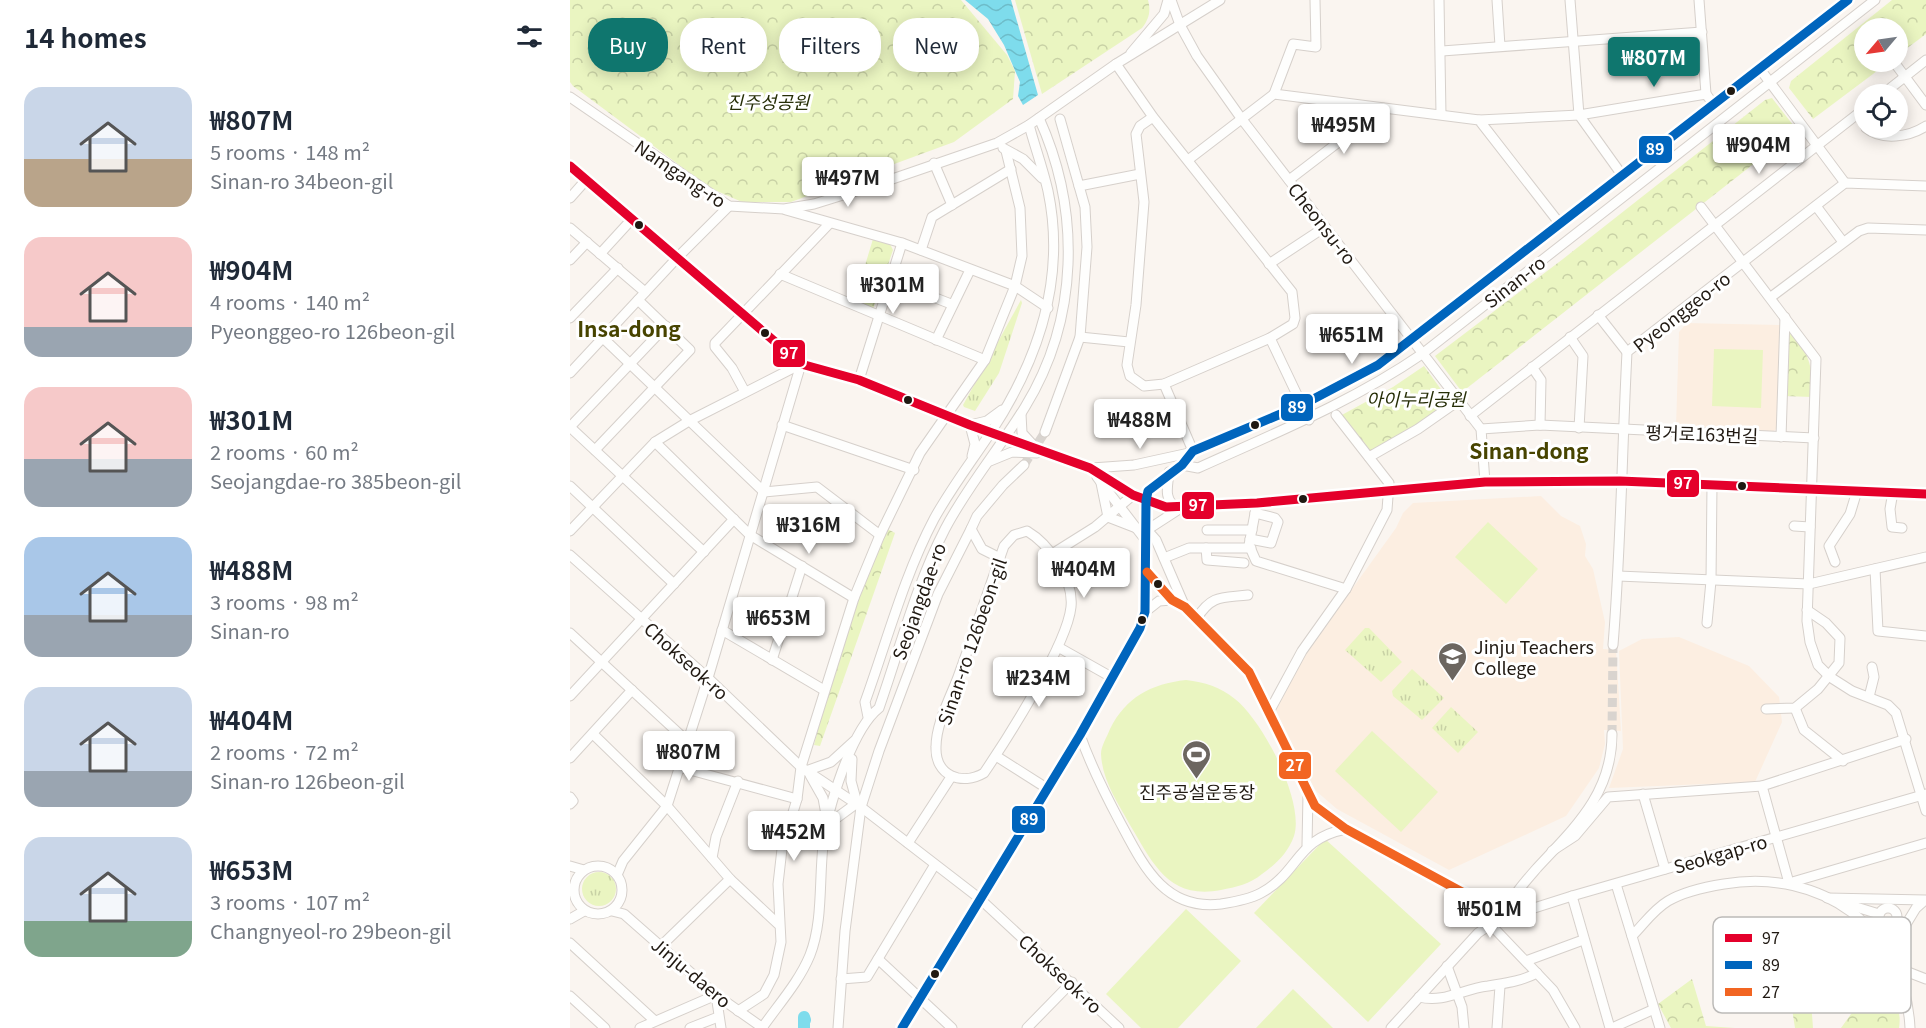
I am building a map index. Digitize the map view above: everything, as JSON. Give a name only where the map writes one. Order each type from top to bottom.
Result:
[{"type":"street","name":"Cheonsu-ro","points":[[1170,0],[1180,25],[1197,56],[1241,118],[1481,429]]},
{"type":"street","points":[[1128,57],[1164,14],[1170,0]]},
{"type":"street","name":"Namgang-ro","points":[[570,97],[729,206],[784,209],[836,198],[997,143],[1029,125],[1116,64],[1220,0]]},
{"type":"street","points":[[1188,160],[1274,94],[1293,44],[1316,47],[1315,0]]},
{"type":"street","points":[[1439,0],[1442,51],[1441,114]]},
{"type":"street","points":[[1497,0],[1500,46]]},
{"type":"street","points":[[1569,0],[1579,115],[1622,175]]},
{"type":"street","points":[[1699,0],[1706,94],[1714,105]]},
{"type":"street","name":"Sinan-ro","points":[[1090,468],[1134,465],[1191,452],[1302,405],[1351,381],[1412,340],[1848,0]]},
{"type":"street","name":"Sinan-ro","points":[[1146,501],[1148,491],[1169,472],[1182,465],[1198,468],[1309,420],[1359,395],[1422,354],[1875,0]]},
{"type":"street","points":[[1442,51],[1702,32]]},
{"type":"street","points":[[1895,84],[1926,60]]},
{"type":"street","points":[[1116,64],[1153,117],[1292,292],[1295,318],[1291,327],[1270,338],[1164,384],[1144,386],[1130,376],[1127,365],[1136,305],[1144,202],[1136,134],[1140,126],[1153,117]]},
{"type":"street","points":[[1760,69],[1845,183],[1926,186]]},
{"type":"street","points":[[1902,72],[1926,105]]},
{"type":"street","points":[[1274,94],[1479,120],[1579,115],[1706,94]]},
{"type":"street","points":[[1045,432],[1080,337],[1087,246],[1085,207],[1060,120],[1060,104]]},
{"type":"street","points":[[1289,180],[1383,108]]},
{"type":"street","name":"Seojangdae-ro","points":[[763,1028],[810,955],[827,825],[856,739],[868,717],[879,708],[930,561],[946,526],[1022,412],[1049,356],[1066,296],[1069,273],[1068,218],[1050,142],[1039,118]]},
{"type":"street","points":[[1470,416],[1854,118]]},
{"type":"street","points":[[1050,142],[1060,120]]},
{"type":"street","points":[[1479,120],[1560,224]]},
{"type":"street","name":"Seojangdae-ro","points":[[868,717],[865,702],[917,556],[939,511],[1008,404],[1035,350],[1048,308],[1054,240],[1045,182],[1029,125]]},
{"type":"street","points":[[1908,135],[1926,126]]},
{"type":"street","points":[[997,143],[1006,151],[1023,159],[1045,182]]},
{"type":"street","points":[[738,1011],[764,994],[774,975],[781,942],[778,924],[778,884],[782,849],[805,770],[824,690],[854,597],[880,535],[914,470],[920,453],[985,360],[1015,286],[1022,256],[1020,208],[1006,151]]},
{"type":"street","points":[[934,163],[952,205]]},
{"type":"street","points":[[570,166],[801,364],[860,380],[946,416],[1090,468],[1146,501],[1178,508],[1485,482],[1620,481],[1926,494]]},
{"type":"street","points":[[921,250],[932,217],[1011,169]]},
{"type":"street","points":[[1079,186],[1140,174]]},
{"type":"street","points":[[570,198],[586,180]]},
{"type":"street","name":"Pyeonggeo-ro","points":[[1613,645],[1627,352],[1845,183]]},
{"type":"street","points":[[571,370],[729,206]]},
{"type":"street","points":[[1816,206],[1843,242]]},
{"type":"street","points":[[1701,207],[1771,297],[1812,353],[1817,365],[1810,527],[1808,610],[1810,642],[1818,665],[1830,677],[1852,691],[1888,705],[1896,713],[1924,794],[1926,811]]},
{"type":"street","points":[[784,209],[921,250],[1015,286],[1048,308]]},
{"type":"street","points":[[600,254],[632,219]]},
{"type":"street","points":[[745,393],[738,377],[715,347],[715,343],[830,224]]},
{"type":"street","points":[[1269,264],[1325,227]]},
{"type":"street","points":[[570,228],[645,292]]},
{"type":"street","points":[[1771,297],[1843,242],[1868,228],[1926,230]]},
{"type":"street","points":[[570,260],[587,242]]},
{"type":"street","points":[[860,380],[877,317],[892,281],[902,243]]},
{"type":"street","points":[[570,318],[618,268]]},
{"type":"street","points":[[936,340],[951,304],[970,270]]},
{"type":"street","points":[[780,274],[877,317],[985,360]]},
{"type":"street","points":[[892,281],[951,304]]},
{"type":"street","points":[[595,450],[690,350],[638,300]]},
{"type":"street","points":[[1598,315],[1627,352]]},
{"type":"street","name":"평거로163번길","points":[[1781,437],[1785,317]]},
{"type":"street","points":[[666,326],[570,427],[704,552]]},
{"type":"street","points":[[1080,337],[1129,342]]},
{"type":"street","points":[[603,338],[764,492],[817,487],[880,535]]},
{"type":"street","points":[[1270,338],[1309,420]]},
{"type":"street","points":[[1570,338],[1583,356],[1579,428]]},
{"type":"street","points":[[570,531],[655,442],[688,421],[801,364]]},
{"type":"street","points":[[614,872],[667,806],[708,678],[801,364]]},
{"type":"street","points":[[1532,367],[1541,380],[1540,425]]},
{"type":"street","points":[[1164,384],[1191,452],[1182,465]]},
{"type":"street","points":[[1369,457],[1458,401]]},
{"type":"street","points":[[970,425],[987,421],[1008,404]]},
{"type":"street","points":[[1022,412],[1022,433],[1043,452]]},
{"type":"street","points":[[1269,712],[1302,651],[1346,589],[1387,510],[1389,483],[1336,415]]},
{"type":"street","points":[[782,425],[914,470]]},
{"type":"street","points":[[970,425],[975,444],[971,460]]},
{"type":"street","name":"평거로163번길","points":[[1481,429],[1540,425],[1814,438]]},
{"type":"street","points":[[1481,429],[1485,482]]},
{"type":"street","points":[[655,442],[750,535],[854,597]]},
{"type":"street","points":[[989,462],[1012,452],[1043,452]]},
{"type":"street","points":[[838,1028],[859,805],[938,594],[977,516],[1003,485],[1024,465]]},
{"type":"street","points":[[1090,468],[1143,530],[1156,540],[1185,607]]},
{"type":"street","points":[[1169,472],[1166,491],[1168,501],[1178,508]]},
{"type":"street","points":[[1101,481],[1108,517]]},
{"type":"street","points":[[1707,623],[1711,581],[1712,485]]},
{"type":"street","points":[[570,486],[674,584]]},
{"type":"street","points":[[1835,562],[1829,546],[1850,514],[1857,491]]},
{"type":"street","points":[[1893,492],[1890,509],[1892,527],[1902,528]]},
{"type":"street","points":[[1052,554],[1122,507],[1133,495]]},
{"type":"street","points":[[902,1028],[979,898],[1048,789],[1132,644],[1145,612],[1147,542],[1143,530],[1146,501]]},
{"type":"street","points":[[1257,503],[1251,539],[1256,561],[1346,589]]},
{"type":"street","points":[[1143,530],[1178,508]]},
{"type":"street","points":[[1208,530],[1271,543],[1278,522],[1275,518],[1255,513]]},
{"type":"street","points":[[1108,517],[1143,530]]},
{"type":"street","points":[[570,696],[734,519]]},
{"type":"street","points":[[1794,526],[1810,527]]},
{"type":"street","points":[[970,529],[982,549],[1000,558]]},
{"type":"street","name":"Sinan-ro 126beon-gil","points":[[1026,531],[1036,537],[1052,554],[1069,587],[1071,607],[1058,647],[996,756],[984,773],[976,778],[963,780],[951,777],[938,759],[937,740],[1000,558],[1004,546],[1014,535],[1026,531]]},
{"type":"street","points":[[1164,558],[1181,549],[1206,548],[1251,539]]},
{"type":"street","points":[[1206,548],[1207,560],[1244,563]]},
{"type":"street","name":"Chokseok-ro","points":[[570,555],[708,678],[805,770],[838,789],[934,866],[979,898],[1119,1028]]},
{"type":"street","points":[[1618,576],[1809,584],[1926,557]]},
{"type":"street","points":[[772,660],[802,566]]},
{"type":"street","points":[[1875,569],[1878,631],[1926,636]]},
{"type":"street","points":[[1147,572],[1172,600],[1185,607],[1243,664],[1315,807],[1346,829],[1473,898],[1502,907],[1506,917]]},
{"type":"street","points":[[1197,618],[1206,603],[1214,599],[1248,596]]},
{"type":"street","points":[[1145,612],[1159,601],[1172,600]]},
{"type":"street","points":[[1766,709],[1795,708],[1830,677],[1839,663],[1840,638],[1826,623],[1808,610]]},
{"type":"street","points":[[722,630],[824,690]]},
{"type":"street","points":[[570,633],[687,741]]},
{"type":"street","points":[[1058,647],[1113,678]]},
{"type":"street","points":[[1869,697],[1874,677],[1872,667]]},
{"type":"street","points":[[570,758],[632,690]]},
{"type":"street","points":[[1795,708],[1804,730],[1842,761]]},
{"type":"street","points":[[593,734],[667,806],[730,879],[778,924]]},
{"type":"street","points":[[1501,936],[1512,896],[1578,823],[1599,792],[1609,769],[1612,734]]},
{"type":"street","points":[[1080,735],[1096,778],[1142,862],[1161,886],[1189,903],[1206,906],[1226,903],[1261,892],[1280,878],[1307,845],[1324,835],[1346,829]]},
{"type":"street","points":[[856,739],[851,768],[859,805]]},
{"type":"street","points":[[805,770],[831,762],[856,739]]},
{"type":"street","points":[[1552,851],[1575,836],[1608,797],[1762,786],[1906,739]]},
{"type":"street","points":[[996,756],[1048,789]]},
{"type":"street","points":[[679,767],[738,781],[797,799]]},
{"type":"street","points":[[805,770],[823,798],[827,825],[859,805]]},
{"type":"street","points":[[908,843],[951,777]]},
{"type":"street","points":[[712,858],[717,837],[738,781]]},
{"type":"street","points":[[1762,786],[1789,884]]},
{"type":"street","points":[[1643,794],[1665,869]]},
{"type":"street","name":"Seokgap-ro","points":[[1506,917],[1924,794]]},
{"type":"street","points":[[1307,845],[1308,795]]},
{"type":"street","points":[[570,797],[573,801],[570,804]]},
{"type":"street","points":[[1789,884],[1926,843]]},
{"type":"street","points":[[571,866],[584,870]]},
{"type":"street","points":[[571,866],[576,879]]},
{"type":"street","points":[[597,866],[614,872],[622,888],[620,902],[624,914],[612,911],[595,915],[584,911],[576,902],[573,891],[576,879],[584,870],[597,866]]},
{"type":"street","points":[[841,979],[867,977],[934,866]]},
{"type":"street","points":[[661,946],[730,879]]},
{"type":"street","points":[[1632,936],[1658,908],[1678,896],[1736,882],[1762,880],[1789,884],[1879,914]]},
{"type":"street","points":[[1616,884],[1652,1010],[1660,1028]]},
{"type":"street","points":[[1478,933],[1486,906],[1512,896]]},
{"type":"street","points":[[1572,896],[1583,940],[1611,1028],[1652,1010]]},
{"type":"street","points":[[1473,898],[1490,925],[1537,973],[1563,1005],[1575,1028]]},
{"type":"street","points":[[1827,898],[1925,900]]},
{"type":"street","points":[[1827,898],[1860,917]]},
{"type":"street","points":[[1911,917],[1925,900]]},
{"type":"street","points":[[572,918],[576,902]]},
{"type":"street","points":[[612,911],[620,902]]},
{"type":"street","points":[[1879,914],[1888,908],[1897,914]]},
{"type":"street","points":[[1897,914],[1916,908]]},
{"type":"street","points":[[572,918],[584,911]]},
{"type":"street","name":"Jinju-daero","points":[[624,914],[716,995],[763,1028]]},
{"type":"street","points":[[1391,1028],[1478,933],[1506,917]]},
{"type":"street","points":[[1526,961],[1583,940]]},
{"type":"street","points":[[570,943],[655,1021]]},
{"type":"street","points":[[878,959],[952,1028]]},
{"type":"street","points":[[1447,966],[1459,995],[1464,1028]]},
{"type":"street","points":[[1419,997],[1438,999],[1459,995],[1489,986],[1517,983],[1537,973]]},
{"type":"street","points":[[1911,973],[1926,979]]},
{"type":"street","points":[[1028,1028],[1072,982]]},
{"type":"street","points":[[1497,1028],[1500,986]]},
{"type":"street","points":[[640,1028],[716,995],[721,1028]]},
{"type":"street","points":[[570,996],[605,1028]]},
{"type":"street","points":[[1907,1013],[1910,1028]]},
{"type":"street","points":[[690,1028],[718,1017]]},
{"type":"shaded area","points":[[1687,323],[1781,325],[1776,429],[1771,434],[1679,430],[1676,426],[1679,332]]},
{"type":"shaded area","name":"Jinju Teachers College","points":[[1541,496],[1561,516],[1580,526],[1586,544],[1585,556],[1593,569],[1605,622],[1603,649],[1616,650],[1621,731],[1604,730],[1605,744],[1599,768],[1566,816],[1449,870],[1337,809],[1316,791],[1296,756],[1274,706],[1303,657],[1396,528],[1403,513],[1413,503]]},
{"type":"shaded area","points":[[1679,637],[1749,666],[1779,697],[1782,722],[1755,782],[1609,788],[1623,749],[1619,651],[1642,639]]},
{"type":"green space","name":"진주성공원","points":[[570,0],[961,0],[976,18],[893,18],[893,72],[979,72],[979,22],[1007,55],[1015,71],[1013,99],[954,142],[791,202],[742,202],[710,188],[570,82]]},
{"type":"green space","points":[[1015,0],[1148,0],[1149,11],[1142,28],[1042,94]]},
{"type":"green space","points":[[1892,0],[1926,0],[1926,34],[1908,48],[1908,18],[1870,18]]},
{"type":"green space","points":[[1854,30],[1854,72],[1876,72],[1860,84],[1854,84],[1854,88],[1813,119],[1789,88],[1791,81]]},
{"type":"green space","points":[[1772,98],[1797,130],[1462,392],[1435,356],[1563,259],[1765,100]]},
{"type":"green space","points":[[873,239],[890,244],[893,250],[873,309],[853,305]]},
{"type":"green space","points":[[1021,300],[1022,303],[999,373],[975,411],[964,407],[963,405]]},
{"type":"green space","points":[[1787,333],[1793,333],[1807,356],[1812,377],[1812,397],[1784,396]]},
{"type":"green space","points":[[1714,349],[1763,350],[1761,408],[1712,406]]},
{"type":"green space","name":"아이누리공원","points":[[1424,366],[1448,399],[1449,405],[1368,453],[1340,416],[1393,387]]},
{"type":"green space","points":[[1488,522],[1538,569],[1506,604],[1455,557]]},
{"type":"green space","points":[[882,526],[895,533],[820,746],[814,745],[843,631]]},
{"type":"green space","points":[[1365,628],[1369,628],[1402,662],[1381,682],[1345,650]]},
{"type":"green space","points":[[1412,669],[1444,698],[1422,720],[1393,696],[1392,691]]},
{"type":"green space","name":"진주공설운동장","points":[[1186,680],[1218,688],[1235,699],[1258,725],[1288,784],[1296,821],[1294,836],[1281,858],[1253,880],[1221,890],[1203,892],[1188,889],[1164,876],[1146,853],[1111,791],[1102,764],[1103,745],[1110,729],[1116,718],[1132,700],[1151,689]]},
{"type":"green space","points":[[1451,707],[1478,732],[1458,753],[1432,728]]},
{"type":"green space","points":[[1372,731],[1438,792],[1401,832],[1335,771]]},
{"type":"green space","points":[[1325,839],[1441,944],[1368,1022],[1254,913]]},
{"type":"green space","points":[[599,872],[611,877],[616,889],[611,901],[599,906],[587,901],[582,889],[587,877]]},
{"type":"green space","points":[[1186,909],[1241,961],[1178,1028],[1141,1028],[1106,994]]},
{"type":"green space","points":[[1692,979],[1706,1026],[1735,1028],[1671,1028],[1658,1004]]},
{"type":"green space","points":[[1293,989],[1333,1028],[1256,1028]]},
{"type":"green space","points":[[1793,1013],[1812,1013],[1813,1028],[1795,1028]]},
{"type":"green space","points":[[1852,1013],[1899,1013],[1899,1028],[1841,1028]]},
{"type":"water","points":[[965,0],[1011,0],[1038,95],[1023,105],[1018,96],[1020,82],[1004,45],[988,19]]},
{"type":"waterway","points":[[804,1028],[804,1017],[805,1020]]},
{"type":"tunnel","points":[[1024,465],[1045,432]]},
{"type":"tunnel","points":[[1612,734],[1613,645]]},
{"type":"transit line","name":"89","points":[[902,1028],[1080,735],[1140,628],[1145,612],[1148,491],[1182,465],[1193,451],[1302,405],[1378,365],[1848,0]]},
{"type":"transit line","name":"97","points":[[570,166],[801,364],[859,380],[970,425],[1090,468],[1133,495],[1166,507],[1257,503],[1485,482],[1620,481],[1926,494]]},
{"type":"transit line","name":"27","points":[[1147,572],[1172,600],[1185,607],[1249,672],[1315,806],[1346,829],[1473,898],[1492,903]]},
{"type":"place","name":"Jinju Teachers College","points":[[1453,682]]},
{"type":"place","name":"진주공설운동장","points":[[1197,780]]},
{"type":"district","name":"Insa-dong","points":[[629,328]]},
{"type":"district","name":"Sinan-dong","points":[[1529,450]]}]
